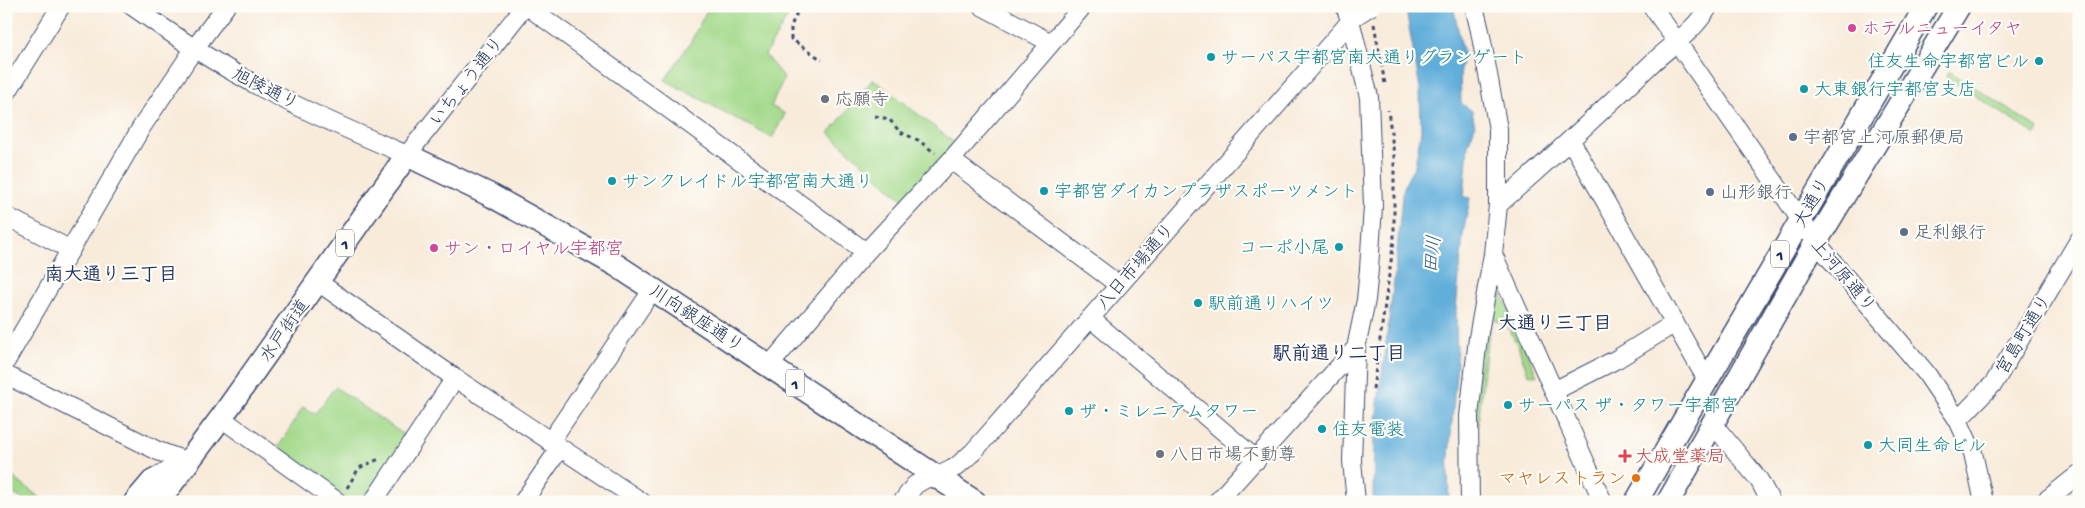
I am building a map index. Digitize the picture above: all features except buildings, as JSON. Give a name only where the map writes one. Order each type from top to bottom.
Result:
[{"type":"main road","name":"大通り","points":[[1636,502],[1926,6]]},
{"type":"main road","name":"大通り","points":[[1668,502],[1816,242],[1958,6]]},
{"type":"main road","name":"水戸街道","points":[[158,502],[221,418],[408,155]]},
{"type":"main road","name":"川向銀座通り","points":[[408,155],[548,226],[653,289],[974,502]]},
{"type":"main road","points":[[177,502],[205,464],[221,418]]},
{"type":"main road","points":[[135,502],[152,482],[188,462]]},
{"type":"street","points":[[6,94],[61,6]]},
{"type":"street","name":"旭陵通り","points":[[132,6],[194,49],[293,103],[408,155]]},
{"type":"street","points":[[6,361],[141,128],[194,49],[226,6]]},
{"type":"street","points":[[526,6],[866,252]]},
{"type":"street","name":"いちょう通り","points":[[408,155],[526,6]]},
{"type":"street","points":[[982,6],[1051,42]]},
{"type":"street","points":[[769,366],[866,252],[952,160],[1083,6]]},
{"type":"street","name":"八日市場通り","points":[[902,502],[914,485],[956,467],[973,452],[1119,285],[1350,14],[1371,6]]},
{"type":"street","points":[[1470,502],[1469,416],[1478,338],[1493,254],[1498,205],[1498,129],[1474,6]]},
{"type":"street","name":"上河原通り","points":[[1652,6],[1816,242],[1926,373],[1958,420],[1972,453],[1984,502]]},
{"type":"street","points":[[1498,205],[1658,58],[1694,28],[1709,6]]},
{"type":"street","points":[[1350,14],[1369,97],[1373,206],[1368,284],[1356,348],[1352,461],[1356,502]]},
{"type":"street","points":[[1570,140],[1707,380]]},
{"type":"street","points":[[952,160],[1119,285]]},
{"type":"street","points":[[6,216],[71,250]]},
{"type":"street","name":"宮島町通り","points":[[1958,420],[1994,383],[2079,240]]},
{"type":"street","points":[[1493,254],[1603,502]]},
{"type":"street","points":[[318,282],[455,378],[642,502]]},
{"type":"street","points":[[523,502],[555,445],[653,289]]},
{"type":"street","points":[[1090,318],[1257,460]]},
{"type":"street","points":[[1554,391],[1617,358],[1675,324]]},
{"type":"street","points":[[1217,502],[1257,460],[1356,348]]},
{"type":"street","points":[[6,375],[158,451],[188,462]]},
{"type":"street","points":[[373,502],[455,378]]},
{"type":"street","points":[[221,418],[340,498]]},
{"type":"street","points":[[1713,424],[1760,480],[1771,502]]},
{"type":"street","points":[[2044,502],[2079,474]]},
{"type":"path","points":[[800,6],[791,26],[792,39],[822,60]]},
{"type":"path","points":[[875,116],[889,119],[900,132],[918,140],[937,155],[952,160]]},
{"type":"path","points":[[340,498],[360,468],[379,459],[394,469]]},
{"type":"green space","points":[[709,6],[794,6],[765,55],[784,78],[771,106],[785,114],[772,138],[665,80],[690,43]]},
{"type":"green space","points":[[1949,71],[2039,129],[2036,135],[1946,77]]},
{"type":"green space","points":[[873,79],[956,144],[905,202],[829,133]]},
{"type":"green space","points":[[1497,282],[1537,376],[1528,374],[1518,346],[1506,323],[1492,320],[1486,349],[1478,426],[1474,413],[1482,340]]},
{"type":"green space","points":[[335,387],[410,439],[368,502],[352,502],[276,451],[303,407],[315,414]]},
{"type":"green space","points":[[6,472],[46,502],[28,502],[6,490]]},
{"type":"water","name":"田川","points":[[1401,6],[1453,6],[1464,57],[1460,68],[1461,103],[1472,111],[1475,126],[1468,145],[1464,197],[1470,198],[1463,234],[1456,309],[1457,362],[1448,469],[1449,502],[1373,502],[1374,435],[1395,273],[1402,195],[1405,184],[1415,165],[1421,131],[1420,88],[1407,16]]},
{"type":"railway","points":[[6,499],[11,502]]},
{"type":"place","name":"ホテルニューイタヤ","points":[[1852,28]]},
{"type":"place","name":"サーパス宇都宮南大通りグランゲート","points":[[1211,57]]},
{"type":"place","name":"住友生命宇都宮ビル","points":[[2039,61]]},
{"type":"place","name":"大東銀行宇都宮支店","points":[[1804,89]]},
{"type":"place","name":"応願寺","points":[[825,99]]},
{"type":"place","name":"宇都宮上河原郵便局","points":[[1793,137]]},
{"type":"place","name":"サンクレイドル宇都宮南大通り","points":[[612,181]]},
{"type":"place","name":"宇都宮ダイカンプラザスポーツメント","points":[[1044,191]]},
{"type":"place","name":"山形銀行","points":[[1710,192]]},
{"type":"place","name":"足利銀行","points":[[1904,232]]},
{"type":"place","name":"コーポ小尾","points":[[1339,247]]},
{"type":"place","name":"サン・ロイヤル宇都宮","points":[[434,248]]},
{"type":"place","name":"駅前通りハイツ","points":[[1198,303]]},
{"type":"place","name":"サーパス ザ・タワー宇都宮","points":[[1508,405]]},
{"type":"place","name":"ザ・ミレニアムタワー","points":[[1069,411]]},
{"type":"place","name":"住友電装","points":[[1322,429]]},
{"type":"place","name":"大同生命ビル","points":[[1868,445]]},
{"type":"place","name":"八日市場不動尊","points":[[1160,454]]},
{"type":"place","name":"大成堂薬局","points":[[1625,456]]},
{"type":"place","name":"マヤレストラン","points":[[1636,478]]},
{"type":"district","name":"南大通り三丁目","points":[[111,273]]},
{"type":"district","name":"大通り三丁目","points":[[1555,322]]},
{"type":"district","name":"駅前通り二丁目","points":[[1339,352]]}]
